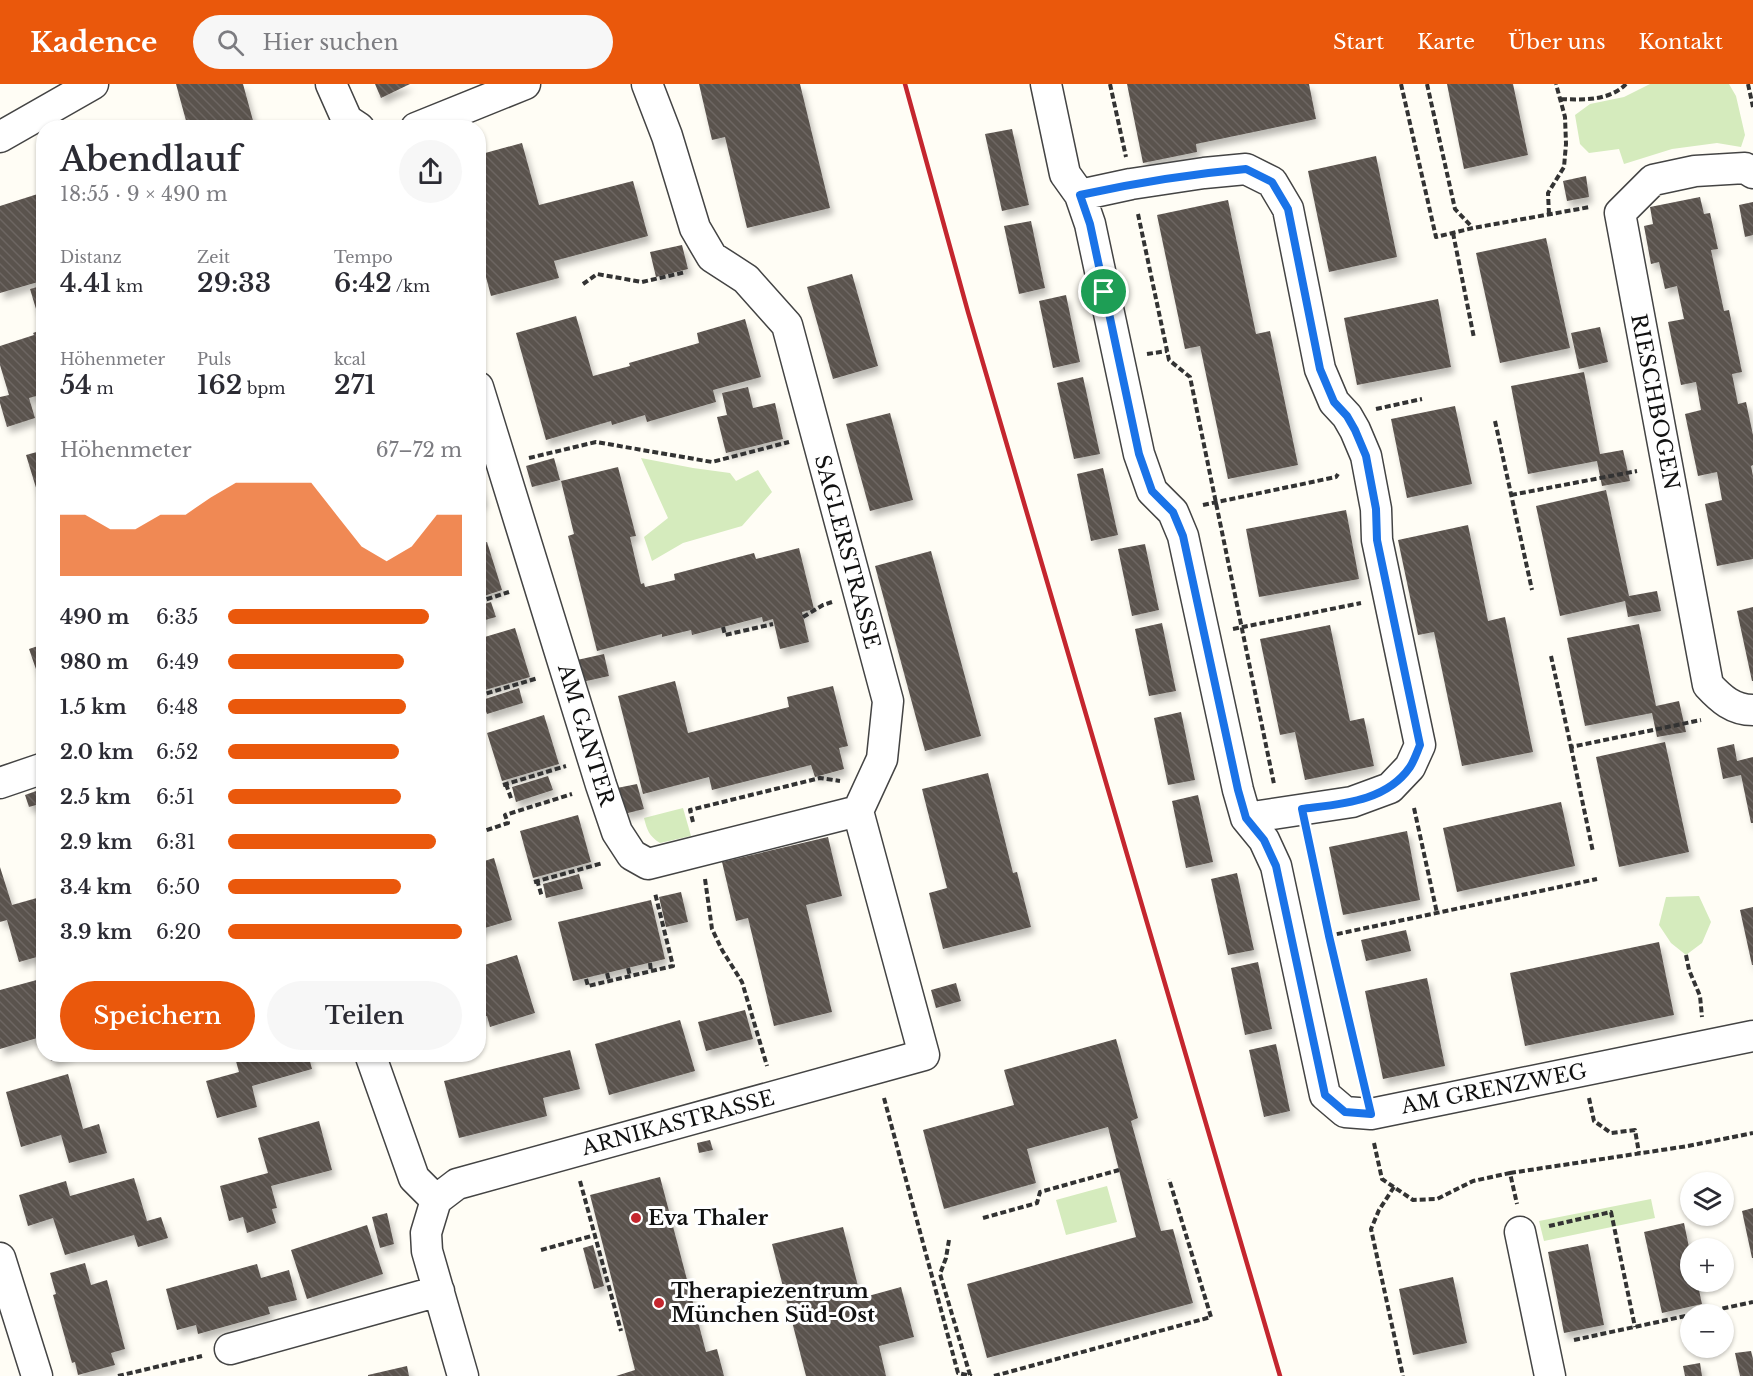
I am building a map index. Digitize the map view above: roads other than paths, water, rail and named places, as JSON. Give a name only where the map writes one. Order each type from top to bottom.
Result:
[{"type":"street","points":[[50,119],[93,84]]},
{"type":"street","points":[[331,84],[347,120]]},
{"type":"street","points":[[436,120],[525,84]]},
{"type":"street","name":"SAGLERSTRASSE","points":[[647,84],[667,136],[695,228],[712,257],[746,279],[786,325],[888,701],[882,759],[858,811]]},
{"type":"street","name":"AM GRENZWEG","points":[[1046,84],[1065,174],[1080,195],[1090,224],[1139,454],[1152,491],[1173,512],[1183,536],[1246,818],[1264,840],[1276,866],[1325,1095],[1345,1112],[1371,1114],[1753,1036]]},
{"type":"street","points":[[0,137],[36,124]]},
{"type":"street","name":"RIESCHBOGEN","points":[[1748,710],[1722,701],[1708,685],[1620,213],[1653,180],[1695,171],[1745,168],[1753,173]]},
{"type":"street","points":[[1080,195],[1131,184],[1246,169],[1272,182],[1288,209],[1320,369],[1334,402],[1347,416],[1366,456],[1376,509],[1377,540],[1420,745],[1410,767],[1390,788],[1352,802],[1246,818]]},
{"type":"street","name":"AM GANTER","points":[[486,413],[617,832],[640,859],[858,811]]},
{"type":"street","points":[[0,783],[36,771]]},
{"type":"street","name":"ARNIKASTRASSE","points":[[436,1200],[457,1185],[924,1055],[858,811]]},
{"type":"street","points":[[373,1062],[414,1178],[436,1200],[426,1233],[427,1251],[463,1376]]},
{"type":"street","points":[[1519,1221],[1550,1376]]},
{"type":"street","points":[[0,1258],[7,1304],[37,1376]]},
{"type":"street","points":[[231,1349],[439,1291]]},
{"type":"railway","points":[[905,84],[968,312],[1280,1376]]},
{"type":"place","name":"Eva Thaler","points":[[636,1218]]},
{"type":"place","name":"Therapiezentrum München Süd-Ost","points":[[659,1303]]}]
